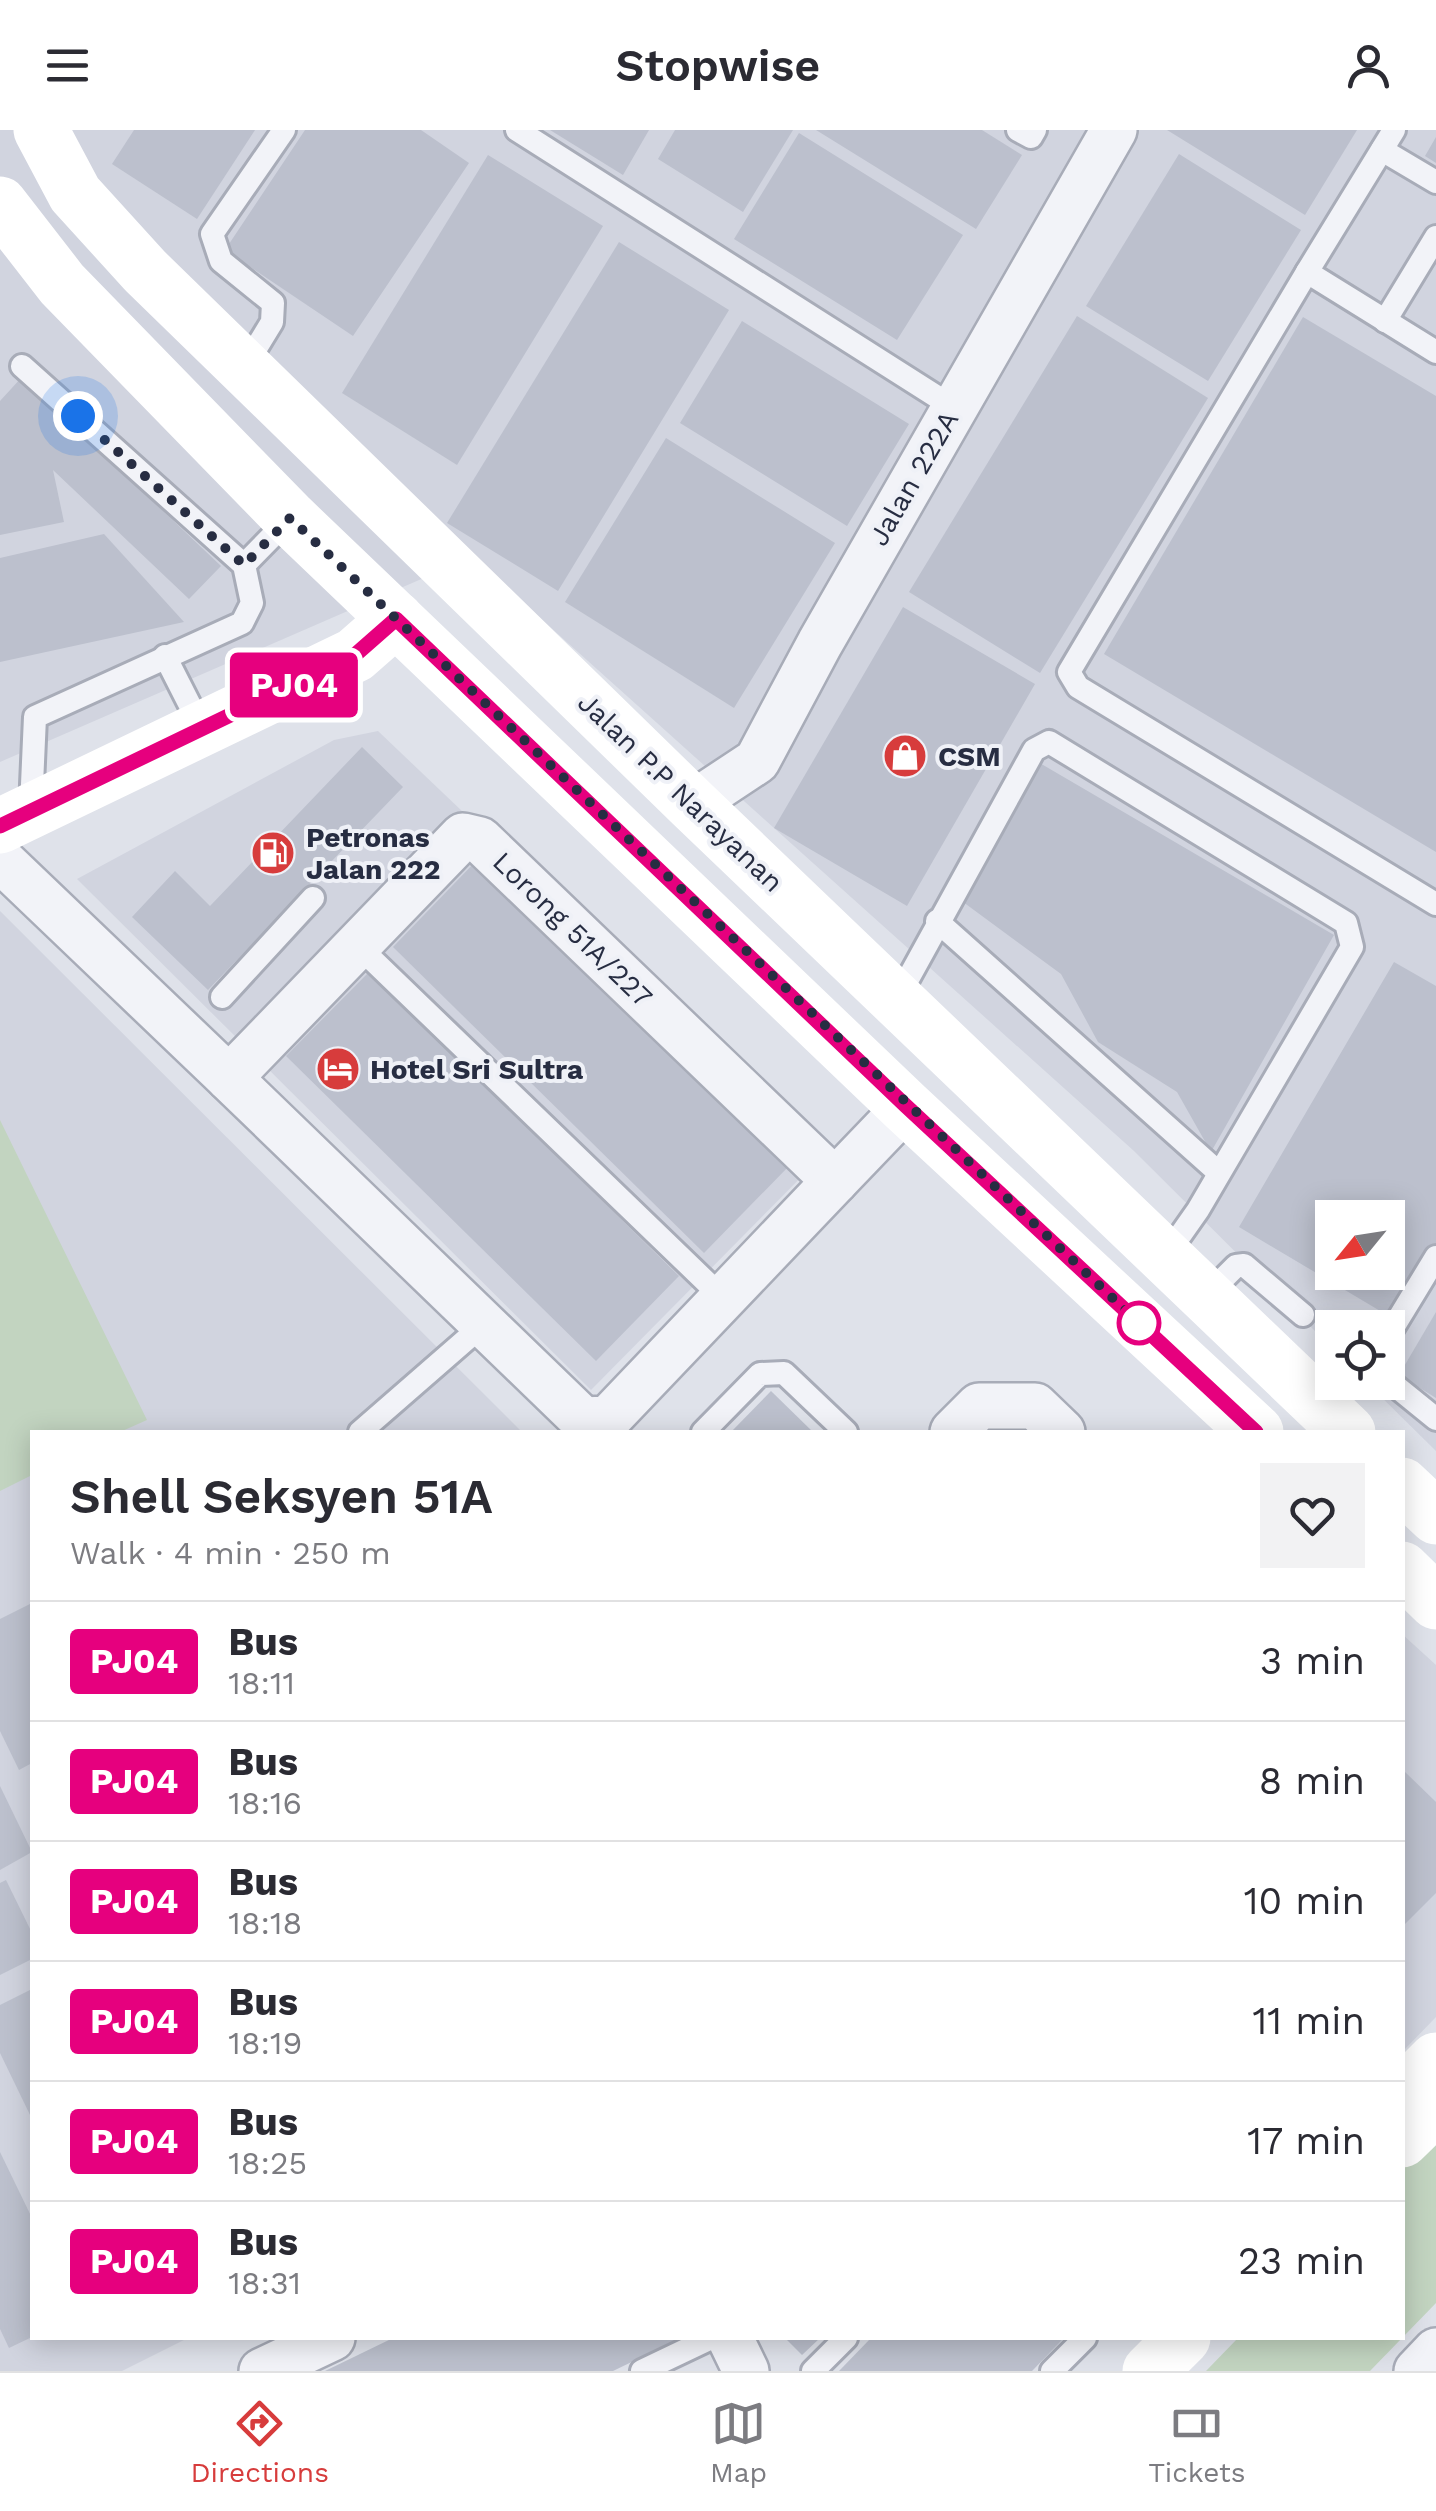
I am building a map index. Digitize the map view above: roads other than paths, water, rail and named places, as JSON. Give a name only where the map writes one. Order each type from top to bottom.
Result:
[{"type":"main road","name":"Jalan P.P Narayanan","points":[[40,130],[76,194],[145,271],[692,804],[1346,1430]]},
{"type":"main road","points":[[0,204],[62,284],[290,518],[906,1106],[1254,1430]]},
{"type":"main road","points":[[15,819],[355,655],[396,619]]},
{"type":"main road","points":[[1405,1488],[1436,1517]]},
{"type":"main road","points":[[1405,1573],[1436,1602]]},
{"type":"main road","points":[[1405,2129],[1419,2080]]},
{"type":"main road","points":[[1150,2371],[1182,2340]]},
{"type":"street","name":"Jalan 222A","points":[[692,804],[757,760],[953,408],[1114,130]]},
{"type":"street","name":"Lorong 51A/227","points":[[229,1078],[462,836],[480,840],[835,1181]]},
{"type":"street","points":[[0,859],[583,1420],[608,1419],[906,1106]]},
{"type":"street","points":[[955,1430],[980,1406],[1035,1406],[1060,1430]]},
{"type":"street","points":[[262,2371],[328,2340]]},
{"type":"street","points":[[731,2340],[746,2371]]},
{"type":"street","points":[[1417,2371],[1436,2351]]},
{"type":"lane","points":[[244,368],[272,322],[273,302],[221,260],[212,234],[284,130]]},
{"type":"lane","points":[[517,130],[953,408]]},
{"type":"lane","points":[[1018,130],[1031,137],[1035,130]]},
{"type":"lane","points":[[1436,182],[1388,140],[1069,672],[1078,688],[1436,904]]},
{"type":"lane","points":[[1385,320],[1436,237]]},
{"type":"lane","points":[[1307,272],[1436,352]]},
{"type":"lane","points":[[15,819],[35,717],[242,622],[252,602],[244,565],[22,366]]},
{"type":"lane","points":[[244,565],[290,518]]},
{"type":"lane","points":[[165,656],[202,729]]},
{"type":"lane","points":[[896,999],[1034,750],[1049,742],[1346,923],[1352,946],[1165,1257]]},
{"type":"lane","points":[[222,997],[314,898]]},
{"type":"lane","points":[[937,921],[1218,1172]]},
{"type":"lane","points":[[356,944],[723,1298]]},
{"type":"lane","points":[[1404,1310],[1436,1257]]},
{"type":"lane","points":[[1206,1296],[1236,1266],[1244,1265],[1304,1315]]},
{"type":"lane","points":[[362,1430],[484,1324]]},
{"type":"lane","points":[[705,1430],[760,1374],[784,1373],[844,1430]]},
{"type":"lane","points":[[1405,1393],[1436,1418]]},
{"type":"lane","points":[[642,2371],[707,2340]]},
{"type":"lane","points":[[814,2371],[844,2340]]},
{"type":"lane","points":[[1052,2371],[1083,2340]]},
{"type":"place","name":"CSM","points":[[905,756]]},
{"type":"place","name":"Petronas Jalan 222","points":[[273,853]]},
{"type":"place","name":"Hotel Sri Sultra","points":[[338,1069]]}]
